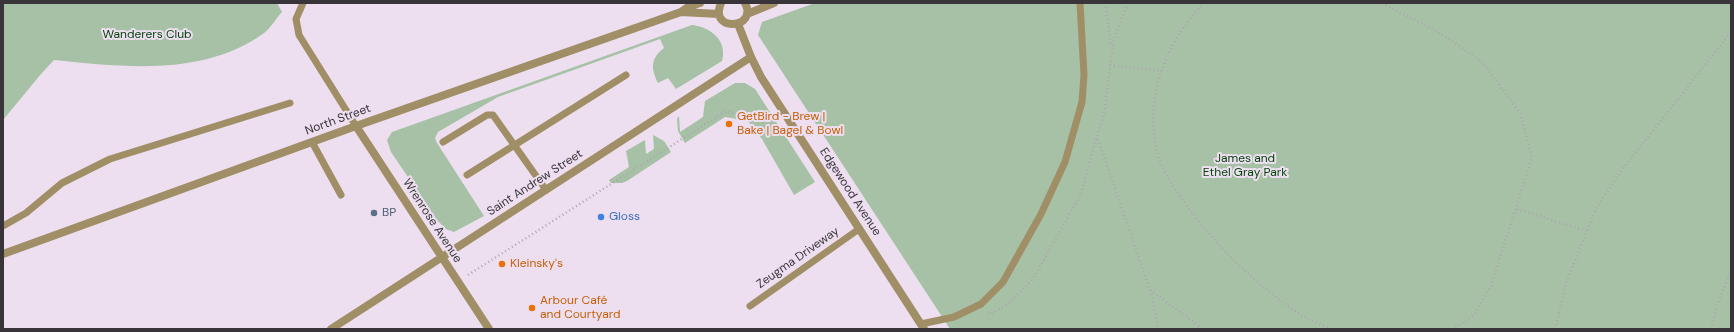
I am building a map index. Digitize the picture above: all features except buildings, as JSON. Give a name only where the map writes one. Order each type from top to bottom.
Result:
[{"type":"street","name":"North Street","points":[[3,254],[356,126],[681,12],[688,7],[700,3]]},
{"type":"street","points":[[721,3],[719,14],[726,23],[732,25],[738,24],[744,20],[747,14],[745,3]]},
{"type":"street","points":[[747,14],[774,3]]},
{"type":"street","name":"North Street","points":[[681,12],[719,14]]},
{"type":"street","name":"Edgewood Avenue","points":[[738,24],[751,57],[800,137],[923,327]]},
{"type":"street","name":"Saint Andrew Street","points":[[331,329],[751,57]]},
{"type":"street","name":"Wrenrose Avenue","points":[[356,126],[489,329]]},
{"type":"lane","points":[[303,3],[296,19],[299,35],[356,126]]},
{"type":"lane","points":[[923,327],[954,317],[981,304],[1003,282],[1042,214],[1065,162],[1082,102],[1084,74],[1080,3]]},
{"type":"lane","points":[[467,175],[626,75]]},
{"type":"lane","points":[[3,226],[26,213],[62,183],[110,159],[290,103]]},
{"type":"lane","points":[[443,142],[489,114],[496,118],[546,190]]},
{"type":"lane","points":[[312,142],[341,195]]},
{"type":"lane","name":"Zeugma Driveway","points":[[750,306],[859,229]]},
{"type":"path","points":[[1105,3],[1112,49]]},
{"type":"path","points":[[1204,3],[1188,19],[1171,46],[1155,93],[1153,116],[1158,156],[1180,197],[1222,250],[1257,282],[1309,319],[1333,329]]},
{"type":"path","points":[[1382,3],[1444,36],[1483,63],[1520,113],[1532,157],[1517,209],[1491,286],[1474,315],[1453,329]]},
{"type":"path","points":[[1555,329],[1567,280],[1596,209],[1621,171],[1731,32]]},
{"type":"path","points":[[1110,65],[1162,71]]},
{"type":"path","points":[[458,282],[502,252],[612,185],[726,111],[752,118],[800,137]]},
{"type":"path","points":[[1098,138],[1149,289],[1158,329]]},
{"type":"path","points":[[1517,209],[1587,231]]},
{"type":"path","points":[[1711,329],[1717,305],[1731,271]]},
{"type":"path","points":[[1149,289],[1203,329]]},
{"type":"green space","name":"Wanderers Club","points":[[3,3],[277,3],[282,12],[267,31],[240,47],[215,57],[189,63],[162,66],[135,66],[54,60],[3,120]]},
{"type":"green space","name":"James and Ethel Gray Park","points":[[815,3],[1731,3],[1731,329],[950,329],[758,35],[762,22]]},
{"type":"green space","points":[[692,25],[699,26],[716,36],[722,47],[722,61],[676,89],[668,78],[658,83],[654,73],[654,60],[659,52],[664,48],[660,39],[498,97],[438,132],[435,138],[437,143],[484,216],[454,232],[446,229],[437,220],[391,152],[387,140],[392,132]]},
{"type":"green space","points":[[735,83],[745,83],[755,89],[815,182],[794,195],[762,139],[748,121],[725,117],[685,143],[678,131],[677,119],[679,116],[680,132],[703,117],[705,101]]},
{"type":"green space","points":[[653,135],[664,141],[671,152],[627,181],[622,183],[611,183],[609,180],[629,167],[626,151],[645,140],[646,154],[654,149]]},
{"type":"place","name":"GetBird - Brew | Bake | Bagel & Bowl","points":[[729,124]]},
{"type":"place","name":"BP","points":[[374,213]]},
{"type":"place","name":"Gloss","points":[[601,217]]},
{"type":"place","name":"Kleinsky's","points":[[502,264]]},
{"type":"place","name":"Arbour Café and Courtyard","points":[[532,308]]}]
